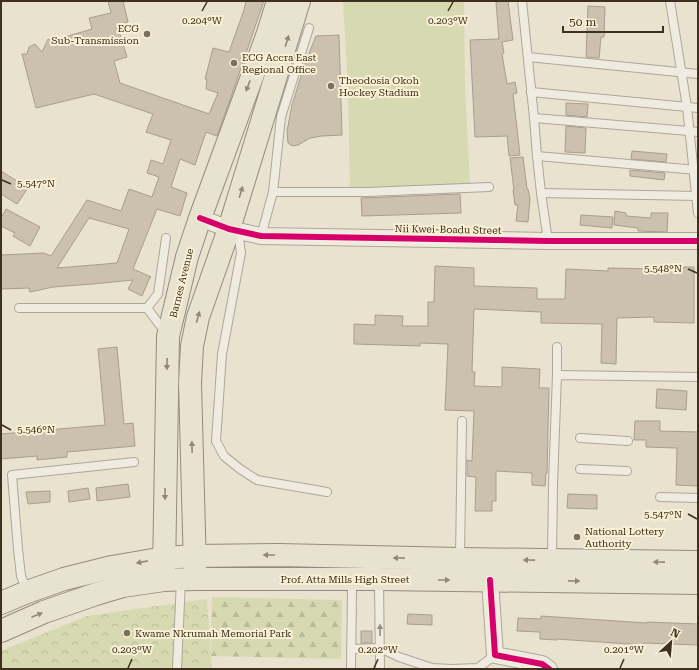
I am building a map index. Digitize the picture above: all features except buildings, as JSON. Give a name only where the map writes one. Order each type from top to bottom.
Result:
[{"type":"main road","points":[[265,1],[267,36]]},
{"type":"main road","name":"Barnes Avenue","points":[[180,579],[164,558],[168,336],[187,257],[267,36],[278,1]]},
{"type":"main road","points":[[180,579],[194,556],[190,383],[192,346],[198,317],[234,230],[299,1]]},
{"type":"main road","name":"Prof. Atta Mills High Street","points":[[1,603],[64,579],[112,567],[164,558],[194,556],[278,555],[552,561],[698,562]]},
{"type":"main road","name":"Prof. Atta Mills High Street","points":[[1,630],[44,612],[123,586],[180,579],[490,580],[698,583]]},
{"type":"street","name":"Nii Kwei-Boadu Street","points":[[200,218],[234,230],[261,236],[698,242]]},
{"type":"street","points":[[490,580],[495,655],[542,664],[549,669]]},
{"type":"lane","points":[[522,1],[541,193],[548,241]]},
{"type":"lane","points":[[670,1],[696,170],[698,213]]},
{"type":"lane","points":[[261,236],[273,192],[281,117],[310,28]]},
{"type":"lane","points":[[528,57],[698,74]]},
{"type":"lane","points":[[531,92],[698,108]]},
{"type":"lane","points":[[534,118],[698,132]]},
{"type":"lane","points":[[537,156],[696,170]]},
{"type":"lane","points":[[273,192],[367,192],[489,187]]},
{"type":"lane","points":[[541,193],[697,196]]},
{"type":"lane","points":[[234,230],[240,253],[222,354],[216,441],[224,456],[257,480],[327,492]]},
{"type":"lane","points":[[147,308],[158,294],[166,238]]},
{"type":"lane","points":[[19,308],[147,308]]},
{"type":"lane","points":[[147,308],[168,336]]},
{"type":"lane","points":[[552,561],[557,348]]},
{"type":"lane","points":[[557,375],[698,377]]},
{"type":"lane","points":[[460,559],[462,422]]},
{"type":"lane","points":[[580,438],[628,441]]},
{"type":"lane","points":[[27,592],[20,569],[12,475],[134,462]]},
{"type":"lane","points":[[580,469],[627,471]]},
{"type":"lane","points":[[660,497],[698,498]]},
{"type":"lane","points":[[177,669],[180,579]]},
{"type":"lane","points":[[351,669],[352,580]]},
{"type":"lane","points":[[379,580],[380,669]]},
{"type":"lane","points":[[351,649],[380,648],[399,657],[432,668],[452,669],[478,668],[495,655]]},
{"type":"green space","name":"Theodosia Okoh Hockey Stadium","points":[[343,1],[464,1],[465,86],[470,185],[350,189],[348,86]]},
{"type":"green space","points":[[212,597],[342,600],[341,659],[211,656]]},
{"type":"green space","name":"Kwame Nkrumah Memorial Park","points":[[207,599],[212,669],[1,669],[1,651],[87,616]]},
{"type":"cycle path","points":[[200,218],[229,229],[261,236],[548,241],[698,241]]},
{"type":"cycle path","points":[[490,580],[495,655],[542,664],[549,669]]},
{"type":"place","name":"ECG Sub-Transmission","points":[[147,34]]},
{"type":"place","name":"ECG Accra East Regional Office","points":[[234,63]]},
{"type":"place","name":"Theodosia Okoh Hockey Stadium","points":[[331,86]]},
{"type":"place","name":"National Lottery Authority","points":[[577,537]]},
{"type":"place","name":"Kwame Nkrumah Memorial Park","points":[[127,633]]}]
